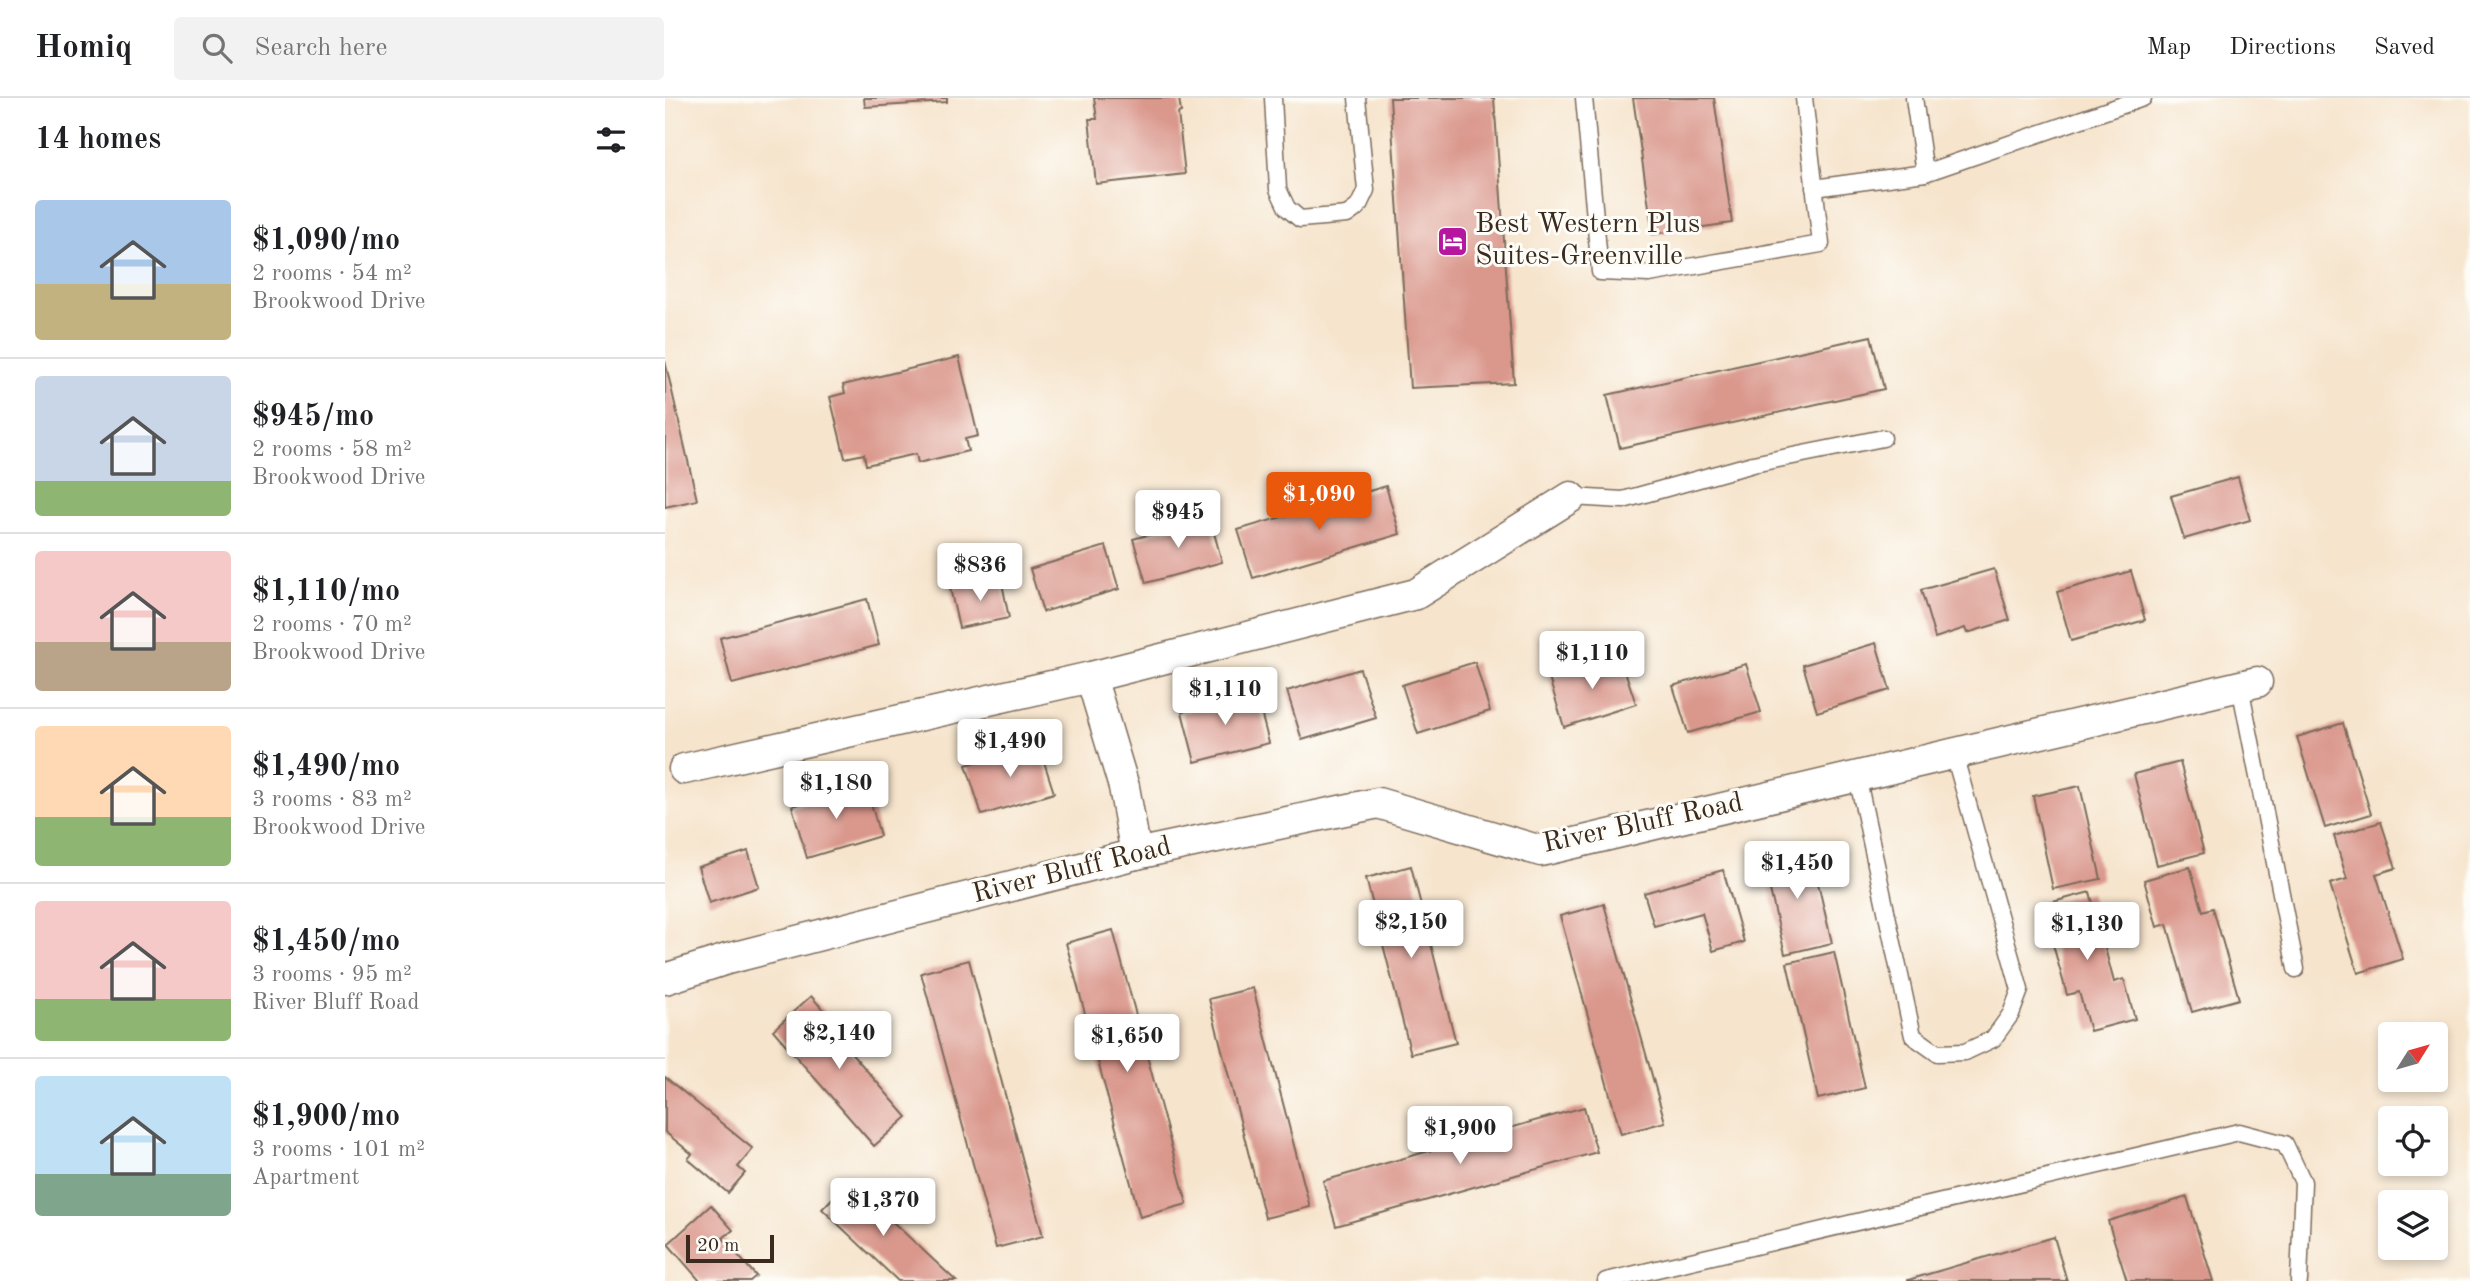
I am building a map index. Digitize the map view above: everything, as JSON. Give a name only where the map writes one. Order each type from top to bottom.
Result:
[{"type":"street","points":[[684,769],[1091,677],[1416,594],[1571,497]]},
{"type":"street","points":[[1091,677],[1124,787],[1136,854]]},
{"type":"street","name":"River Bluff Road","points":[[665,979],[727,960],[1136,854],[1378,803],[1541,851],[2248,684]]},
{"type":"lane","points":[[1273,98],[1278,189],[1287,208],[1300,219],[1347,215],[1357,207],[1366,190],[1357,98]]},
{"type":"lane","points":[[1584,98],[1600,272],[1649,274],[1821,244],[1804,98]]},
{"type":"lane","points":[[1914,98],[1925,173]]},
{"type":"lane","points":[[1814,188],[1925,173],[2143,98]]},
{"type":"lane","points":[[1571,497],[1623,500],[1753,464],[1883,438]]},
{"type":"lane","points":[[2248,684],[2296,969]]},
{"type":"lane","points":[[1857,776],[1913,1036],[1937,1053],[1965,1052],[1993,1039],[2011,1014],[2019,990],[1954,754]]},
{"type":"lane","points":[[1606,1281],[2239,1132],[2285,1144],[2303,1182],[2299,1281]]},
{"type":"lane","points":[[1679,1264],[1683,1281]]},
{"type":"building","points":[[864,98],[947,98],[947,102],[865,107]]},
{"type":"building","points":[[1094,98],[1179,98],[1181,112],[1178,113],[1185,174],[1096,184],[1089,119],[1097,119]]},
{"type":"building","name":"Best Western Plus Suites-Greenville","points":[[1390,98],[1494,98],[1514,383],[1410,388]]},
{"type":"building","points":[[1633,98],[1714,98],[1732,223],[1653,234]]},
{"type":"building","points":[[1871,336],[1884,389],[1620,448],[1607,395]]},
{"type":"building","points":[[959,357],[978,436],[965,439],[968,451],[918,463],[916,454],[866,465],[864,454],[845,458],[830,397],[845,393],[843,385]]},
{"type":"building","points":[[665,361],[697,500],[665,507]]},
{"type":"building","points":[[2238,477],[2250,520],[2184,539],[2171,496]]},
{"type":"building","points":[[1386,486],[1400,534],[1253,578],[1238,530]]},
{"type":"building","points":[[1210,518],[1222,562],[1146,583],[1133,539]]},
{"type":"building","points":[[1106,546],[1119,589],[1043,612],[1030,569]]},
{"type":"building","points":[[1994,569],[2010,620],[1967,633],[1965,628],[1935,638],[1921,590]]},
{"type":"building","points":[[2131,571],[2145,620],[2071,641],[2057,592]]},
{"type":"building","points":[[1001,578],[1009,618],[959,628],[950,588]]},
{"type":"building","points":[[867,599],[879,645],[732,684],[720,638]]},
{"type":"building","points":[[1876,643],[1890,690],[1817,712],[1803,665]]},
{"type":"building","points":[[1620,656],[1636,704],[1564,727],[1549,678]]},
{"type":"building","points":[[1475,662],[1490,711],[1418,734],[1402,685]]},
{"type":"building","points":[[1746,664],[1761,712],[1688,733],[1673,686]]},
{"type":"building","points":[[1360,669],[1376,718],[1302,740],[1287,691]]},
{"type":"building","points":[[1256,693],[1269,743],[1195,762],[1182,712]]},
{"type":"building","points":[[2343,723],[2371,814],[2325,828],[2297,737]]},
{"type":"building","points":[[1038,743],[1054,793],[982,815],[966,765]]},
{"type":"building","points":[[2180,762],[2204,853],[2157,865],[2134,774]]},
{"type":"building","points":[[866,785],[880,836],[807,858],[792,806]]},
{"type":"building","points":[[2080,786],[2101,879],[2053,889],[2033,796]]},
{"type":"building","points":[[2381,822],[2396,868],[2376,874],[2403,959],[2358,973],[2330,884],[2347,879],[2334,836]]},
{"type":"building","points":[[1810,849],[1832,943],[1785,954],[1763,860]]},
{"type":"building","points":[[748,851],[759,887],[709,903],[698,867]]},
{"type":"building","points":[[1411,866],[1456,1043],[1411,1054],[1366,878]]},
{"type":"building","points":[[2190,867],[2203,911],[2213,908],[2239,999],[2192,1012],[2167,924],[2157,927],[2144,880]]},
{"type":"building","points":[[1723,870],[1744,942],[1713,951],[1702,913],[1654,926],[1644,893]]},
{"type":"building","points":[[2090,892],[2114,982],[2124,979],[2135,1019],[2090,1031],[2079,992],[2067,995],[2042,905]]},
{"type":"building","points":[[1604,904],[1665,1122],[1621,1134],[1560,916]]},
{"type":"building","points":[[1113,930],[1187,1204],[1140,1217],[1066,943]]},
{"type":"building","points":[[1834,952],[1865,1088],[1818,1099],[1787,963]]},
{"type":"building","points":[[969,960],[1043,1236],[996,1248],[921,973]]},
{"type":"building","points":[[1253,988],[1310,1207],[1265,1218],[1209,999]]},
{"type":"building","points":[[811,996],[841,1030],[836,1035],[907,1117],[874,1146],[773,1030]]},
{"type":"building","points":[[665,1077],[753,1149],[738,1167],[745,1173],[728,1193],[688,1159],[692,1154],[665,1132]]},
{"type":"building","points":[[1584,1107],[1597,1152],[1336,1226],[1323,1181]]},
{"type":"building","points":[[849,1181],[956,1281],[898,1281],[822,1209]]},
{"type":"building","points":[[2187,1197],[2213,1281],[2127,1281],[2108,1221]]},
{"type":"building","points":[[711,1205],[733,1230],[723,1238],[756,1276],[750,1281],[700,1281],[668,1244]]},
{"type":"building","points":[[2054,1237],[2067,1281],[1908,1281],[1908,1280]]},
{"type":"place","name":"Best Western Plus Suites-Greenville","points":[[1452,241]]}]
